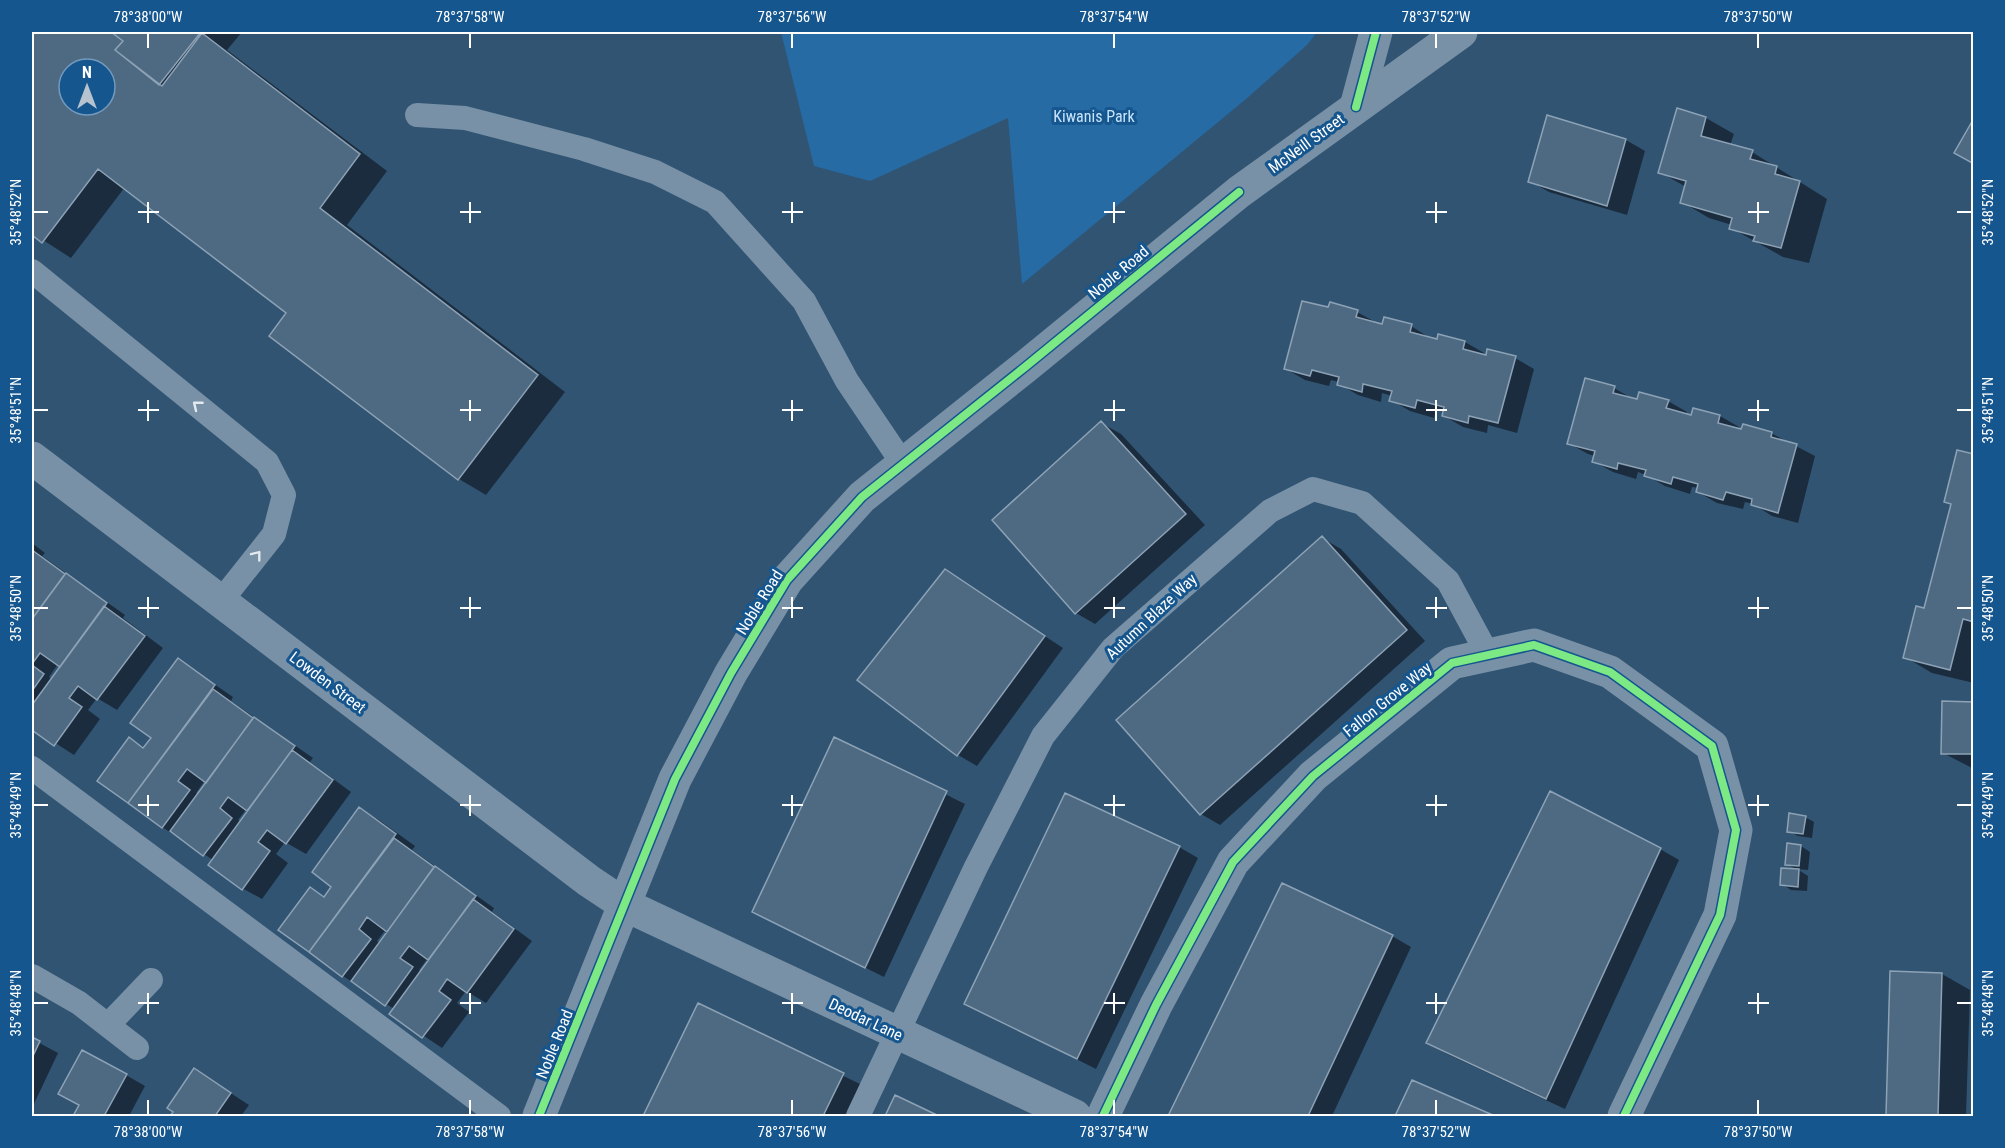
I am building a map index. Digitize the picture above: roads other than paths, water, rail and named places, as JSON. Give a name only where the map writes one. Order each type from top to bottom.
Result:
[{"type":"street","points":[[1356,107],[1376,32]]},
{"type":"street","name":"McNeill Street","points":[[1239,192],[1461,32]]},
{"type":"street","name":"Noble Road","points":[[539,1116],[675,779],[731,673],[787,580],[862,497],[1239,192]]},
{"type":"street","name":"Lowden Street","points":[[32,458],[570,867],[625,905]]},
{"type":"street","name":"Fallon Grove Way","points":[[1103,1116],[1156,1005],[1233,862],[1313,776],[1452,663],[1534,645],[1610,672],[1712,746],[1736,830],[1720,915],[1624,1116]]},
{"type":"street","name":"Deodar Lane","points":[[625,905],[1075,1116]]},
{"type":"lane","points":[[417,115],[465,118],[584,149],[655,172],[715,202],[804,301],[847,381],[903,464]]},
{"type":"lane","points":[[32,271],[267,462],[284,495],[273,534],[221,601]]},
{"type":"lane","name":"Autumn Blaze Way","points":[[858,1116],[976,867],[1043,736],[1113,648],[1270,511],[1313,489],[1362,503],[1449,581],[1488,655]]},
{"type":"lane","points":[[32,768],[499,1116]]},
{"type":"lane","points":[[32,976],[79,1003],[137,1048]]},
{"type":"lane","points":[[108,1025],[151,980]]},
{"type":"park label","name":"Kiwanis Park","points":[[1094,116]]}]
